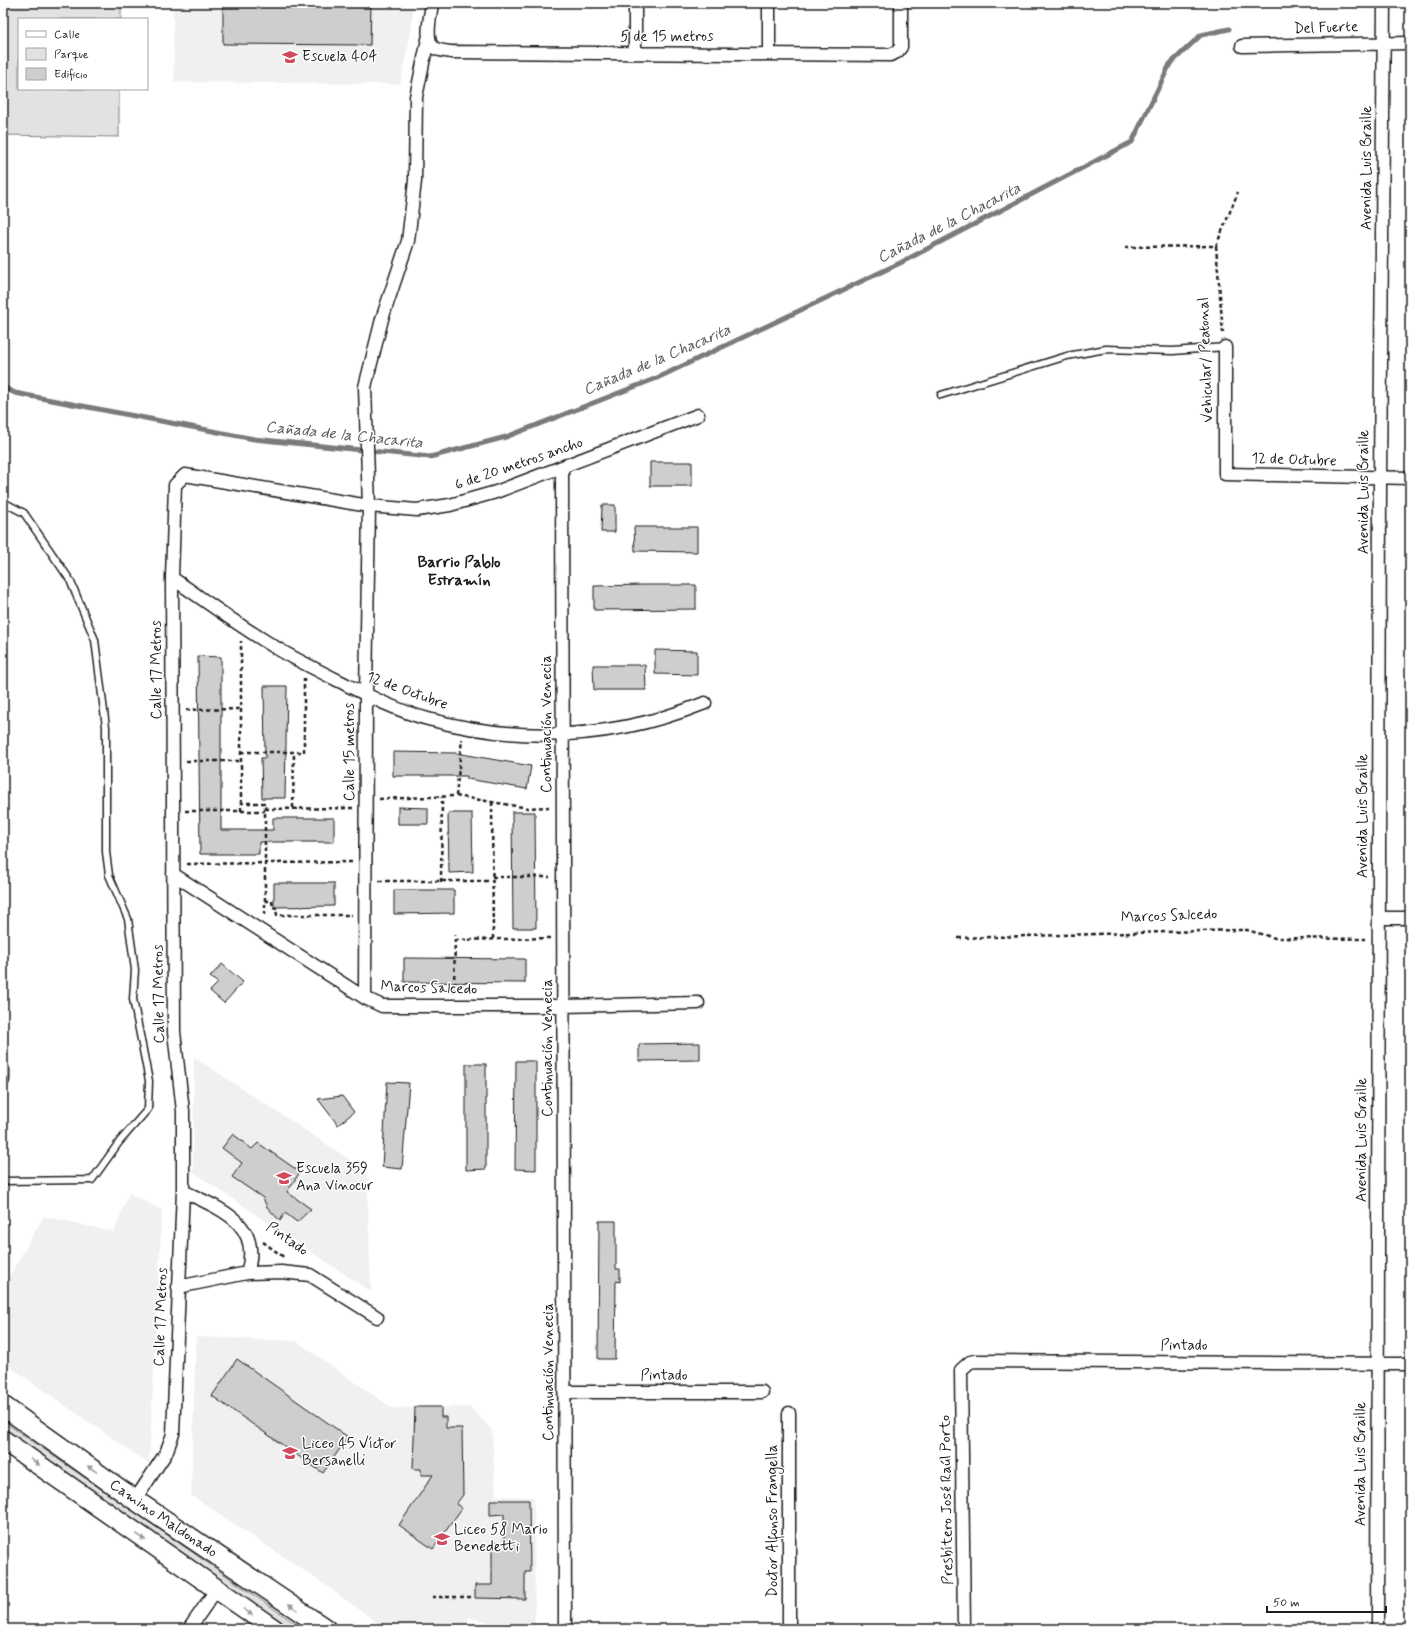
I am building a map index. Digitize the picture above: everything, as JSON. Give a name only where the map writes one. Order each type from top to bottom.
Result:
[{"type":"main road","name":"Camino Maldonado","points":[[3,1406],[135,1500],[326,1629]]},
{"type":"main road","name":"Camino Maldonado","points":[[3,1440],[274,1629]]},
{"type":"street","name":"Calle 15 metros","points":[[365,998],[366,695],[369,506],[365,386],[382,319],[408,241],[415,181],[416,97],[428,39],[432,3]]},
{"type":"street","points":[[635,3],[635,53]]},
{"type":"street","points":[[769,3],[769,54]]},
{"type":"street","name":"5 de 15 metros","points":[[428,39],[432,47],[451,52],[890,55],[897,52],[901,47],[901,3]]},
{"type":"street","name":"Avenida Luis Braille","points":[[1377,1629],[1380,478],[1384,3]]},
{"type":"street","name":"Del Fuerte","points":[[1242,46],[1384,42],[1410,43]]},
{"type":"street","name":"Vehicular/ Peatonal","points":[[1225,347],[1225,474]]},
{"type":"street","name":"6 de 20 metros ancho","points":[[180,479],[185,475],[369,506],[417,510],[450,505],[496,492],[698,415]]},
{"type":"street","name":"Continuación Venecia","points":[[562,467],[564,736],[563,1006],[565,1629]]},
{"type":"street","name":"12 de Octubre","points":[[1225,474],[1410,478]]},
{"type":"street","name":"Calle 17 Metros","points":[[135,1500],[166,1453],[173,1434],[183,1191],[183,1111],[174,1032],[173,869],[172,578],[175,485],[180,479]]},
{"type":"street","name":"12 de Octubre","points":[[172,578],[241,625],[304,663],[366,695],[427,719],[504,734],[564,736],[602,731],[642,723],[676,715],[706,703]]},
{"type":"street","name":"Marcos Salcedo","points":[[173,869],[264,932],[365,998],[382,1006],[698,1004]]},
{"type":"street","points":[[1379,918],[1410,918]]},
{"type":"street","points":[[3,1070],[3,1080]]},
{"type":"street","name":"Pintado","points":[[183,1191],[222,1210],[245,1229],[252,1254],[247,1273]]},
{"type":"street","name":"Pintado","points":[[178,1287],[247,1273],[281,1272],[310,1276],[377,1317]]},
{"type":"street","name":"Pintado","points":[[961,1370],[970,1362],[975,1361],[1410,1364]]},
{"type":"street","name":"Presbítero José Raúl Porto","points":[[961,1370],[964,1629]]},
{"type":"street","name":"Pintado","points":[[565,1392],[762,1392]]},
{"type":"street","name":"Doctor Alfonso Frangella","points":[[789,1629],[790,1413]]},
{"type":"street","points":[[189,1629],[216,1590]]},
{"type":"lane","points":[[941,395],[1067,356],[1106,349],[1173,352],[1225,347]]},
{"type":"lane","points":[[3,502],[24,513],[70,580],[95,640],[106,727],[106,852],[109,875],[128,919],[135,970],[133,999],[149,1081],[148,1109],[120,1141],[92,1180],[3,1181]]},
{"type":"path","name":"Vehicular/ Peatonal","points":[[1225,347],[1216,246],[1238,192]]},
{"type":"path","points":[[1125,247],[1216,246]]},
{"type":"path","points":[[241,625],[241,811]]},
{"type":"path","points":[[241,752],[304,752],[304,663]]},
{"type":"path","points":[[173,710],[241,710]]},
{"type":"path","points":[[456,796],[460,747],[464,727]]},
{"type":"path","points":[[293,808],[294,752]]},
{"type":"path","points":[[173,761],[242,761]]},
{"type":"path","points":[[173,812],[265,810],[456,796],[528,808],[564,806]]},
{"type":"path","points":[[441,882],[442,797]]},
{"type":"path","points":[[492,802],[493,939]]},
{"type":"path","points":[[240,803],[265,803],[264,932]]},
{"type":"path","points":[[173,869],[265,863],[349,862]]},
{"type":"path","points":[[492,877],[563,877]]},
{"type":"path","points":[[366,881],[492,881]]},
{"type":"path","points":[[265,901],[272,901],[273,908],[276,908],[277,915],[349,915]]},
{"type":"path","name":"Marcos Salcedo","points":[[958,938],[1236,930],[1247,930],[1275,938],[1334,940],[1379,938]]},
{"type":"path","points":[[454,1006],[455,935]]},
{"type":"path","points":[[455,940],[564,938]]},
{"type":"path","name":"Pintado","points":[[245,1229],[310,1276]]},
{"type":"path","points":[[432,1597],[472,1597]]},
{"type":"shaded area","name":"Escuela 404","points":[[173,3],[413,3],[411,32],[400,84],[174,82]]},
{"type":"shaded area","name":"Escuela 359 Ana Vinocur","points":[[194,1057],[367,1171],[371,1292],[193,1172]]},
{"type":"shaded area","points":[[129,1193],[162,1210],[149,1464],[3,1362],[3,1287],[44,1216],[114,1232]]},
{"type":"shaded area","points":[[196,1337],[296,1341],[392,1408],[470,1407],[492,1430],[496,1496],[534,1497],[535,1629],[514,1629],[469,1617],[465,1629],[386,1629],[321,1582],[191,1495]]},
{"type":"green space","points":[[3,3],[121,3],[121,18],[18,18],[18,90],[119,90],[119,137],[3,135]]},
{"type":"green space","points":[[3,1421],[303,1629],[291,1629],[3,1428]]},
{"type":"building","points":[[223,4],[371,4],[370,45],[223,44]]},
{"type":"building","points":[[650,462],[692,462],[692,486],[650,486]]},
{"type":"building","points":[[602,505],[615,505],[615,532],[601,532]]},
{"type":"building","points":[[634,527],[697,527],[697,552],[635,551]]},
{"type":"building","points":[[696,585],[696,609],[594,610],[594,586]]},
{"type":"building","points":[[655,650],[697,651],[697,675],[655,674]]},
{"type":"building","points":[[198,656],[221,657],[221,830],[273,830],[273,818],[334,818],[334,842],[259,842],[259,854],[200,854]]},
{"type":"building","points":[[593,665],[645,665],[646,690],[594,690]]},
{"type":"building","points":[[264,686],[287,686],[285,798],[262,798],[261,758],[265,758]]},
{"type":"building","points":[[393,752],[456,753],[531,766],[527,789],[467,779],[467,776],[393,776]]},
{"type":"building","points":[[398,807],[428,808],[428,824],[398,824]]},
{"type":"building","points":[[512,812],[535,812],[536,928],[513,928]]},
{"type":"building","points":[[448,813],[472,813],[473,872],[449,873]]},
{"type":"building","points":[[274,883],[334,883],[334,906],[274,907]]},
{"type":"building","points":[[394,890],[454,890],[454,913],[394,914]]},
{"type":"building","points":[[404,958],[525,959],[525,983],[404,982]]},
{"type":"building","points":[[222,964],[243,982],[224,1003],[210,991],[218,983],[210,977]]},
{"type":"building","points":[[700,1043],[700,1060],[639,1061],[639,1044]]},
{"type":"building","points":[[516,1061],[536,1061],[536,1170],[515,1169]]},
{"type":"building","points":[[466,1064],[486,1064],[486,1169],[466,1170]]},
{"type":"building","points":[[387,1082],[409,1083],[402,1169],[382,1167]]},
{"type":"building","points":[[342,1096],[354,1112],[338,1125],[318,1099]]},
{"type":"building","points":[[233,1134],[252,1149],[258,1143],[300,1172],[287,1192],[311,1209],[297,1222],[285,1213],[280,1221],[267,1207],[263,1198],[232,1177],[242,1163],[222,1148]]},
{"type":"building","points":[[599,1221],[616,1221],[616,1269],[620,1269],[620,1282],[616,1281],[615,1359],[598,1359]]},
{"type":"building","points":[[237,1359],[348,1437],[323,1473],[212,1396]]},
{"type":"building","points":[[415,1407],[441,1407],[441,1417],[446,1417],[446,1428],[462,1428],[463,1495],[456,1504],[462,1508],[433,1549],[399,1525],[433,1475],[421,1475],[421,1469],[413,1469]]},
{"type":"building","points":[[490,1500],[529,1500],[530,1572],[525,1572],[525,1599],[475,1598],[475,1585],[492,1585],[492,1543],[504,1543],[504,1514],[490,1515]]},
{"type":"waterway","name":"Cañada de la Chacarita","points":[[3,387],[15,393],[254,439],[430,457],[506,437],[657,378],[900,263],[1132,142],[1170,64],[1201,35],[1229,29]]},
{"type":"place","name":"Escuela 404","points":[[290,57]]},
{"type":"place","name":"Escuela 359 Ana Vinocur","points":[[284,1178]]},
{"type":"place","name":"Liceo 45 Víctor Bersanelli","points":[[290,1453]]},
{"type":"place","name":"Liceo 58 Mario Benedetti","points":[[442,1539]]},
{"type":"district","name":"Barrio Pablo Estramín","points":[[459,571]]}]
